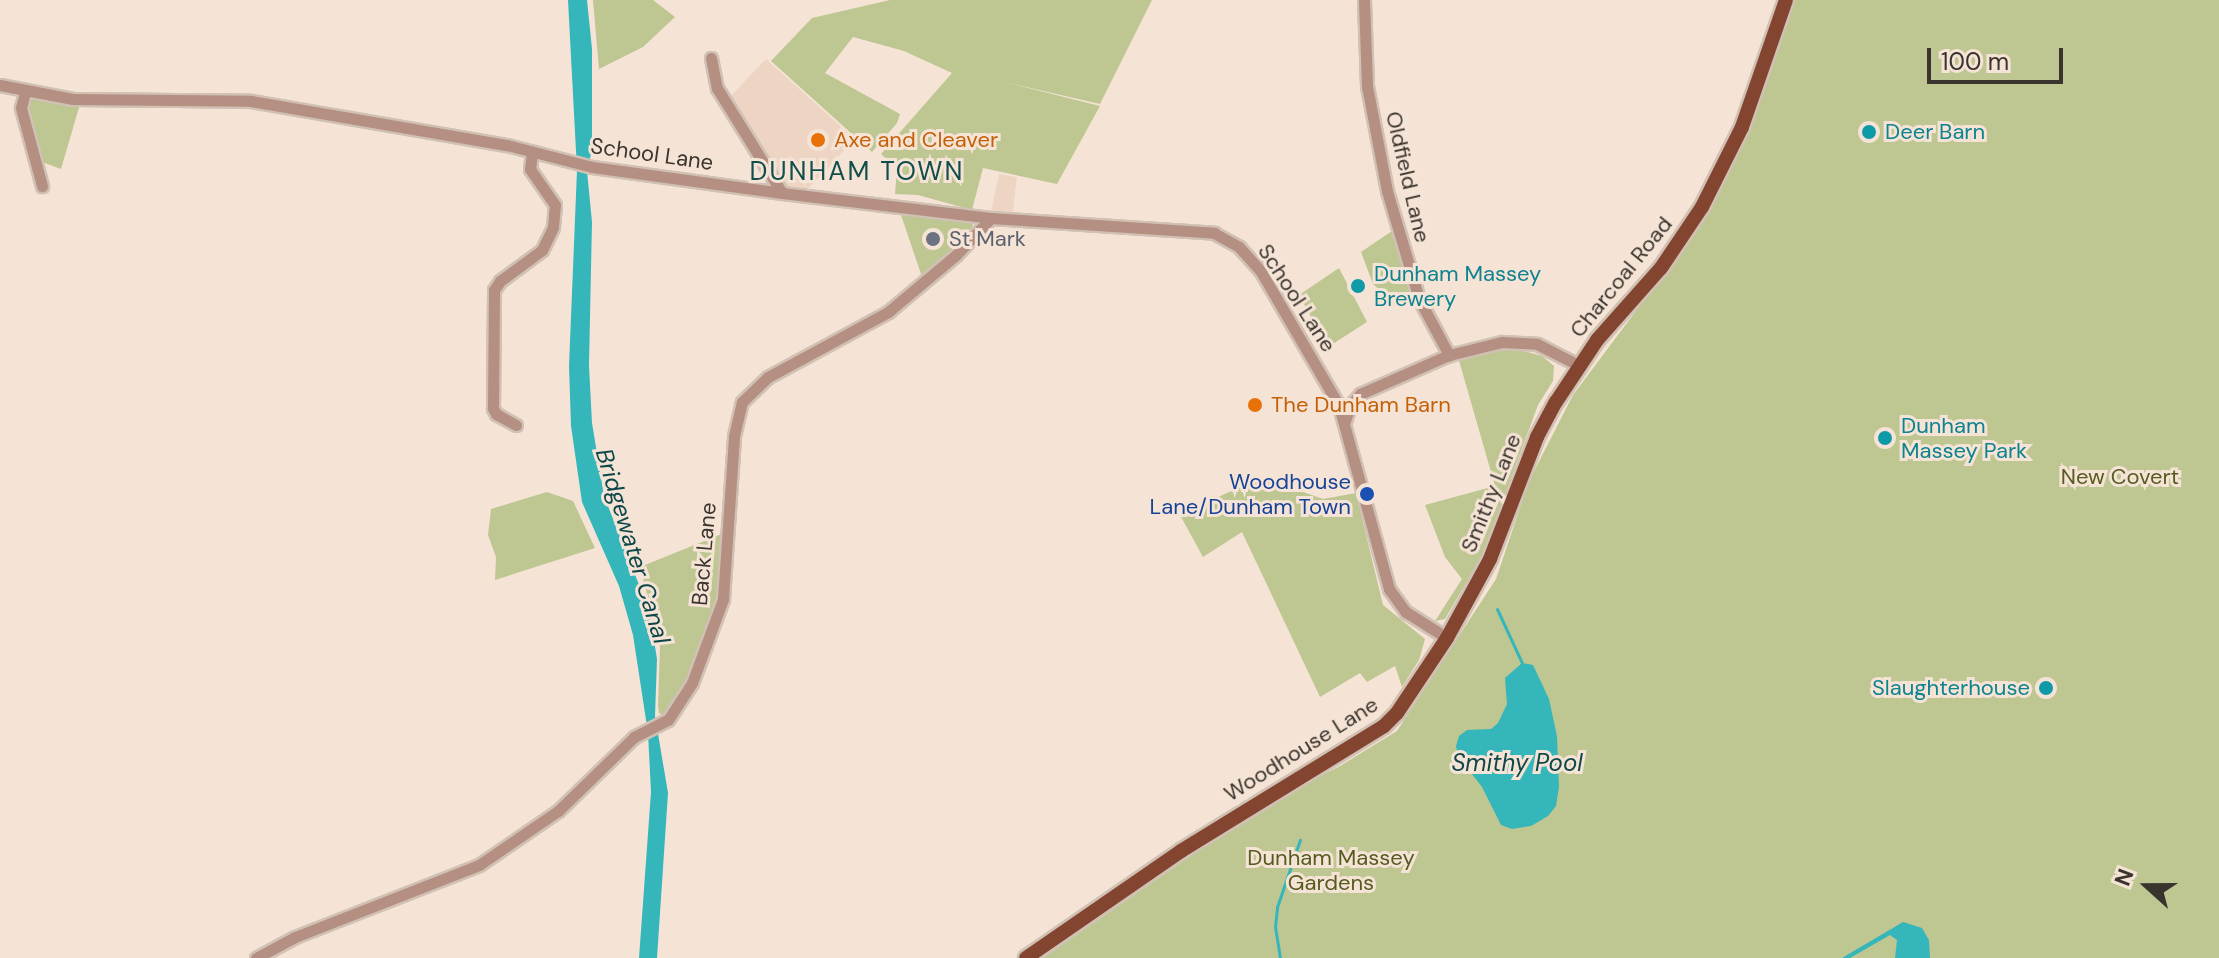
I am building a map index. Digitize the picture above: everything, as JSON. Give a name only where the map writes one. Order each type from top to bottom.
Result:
[{"type":"main road","name":"Charcoal Road","points":[[1578,365],[1661,268],[1702,207],[1742,127],[1786,0]]},
{"type":"main road","name":"Smithy Lane","points":[[1447,638],[1490,559],[1537,437],[1578,365]]},
{"type":"main road","name":"Woodhouse Lane","points":[[1026,958],[1181,851],[1384,726],[1417,687],[1447,638]]},
{"type":"street","name":"Oldfield Lane","points":[[1364,0],[1367,86],[1384,177],[1419,299],[1449,355]]},
{"type":"street","points":[[711,58],[717,88],[782,193]]},
{"type":"street","name":"School Lane","points":[[0,85],[73,99],[251,101],[592,167],[782,193],[991,218],[1200,230],[1228,240],[1260,270],[1331,390],[1345,421]]},
{"type":"street","points":[[25,92],[21,108],[42,186]]},
{"type":"street","points":[[516,425],[496,414],[493,408],[494,290],[500,281],[542,250],[553,227],[555,205],[530,169],[532,153]]},
{"type":"street","name":"Back Lane","points":[[256,958],[295,937],[479,865],[558,811],[638,734],[660,725],[675,713],[692,683],[716,626],[723,599],[734,436],[742,402],[768,377],[888,312],[956,255],[991,218]]},
{"type":"street","name":"Charcoal Road","points":[[1360,394],[1449,355],[1502,342],[1526,341],[1547,348],[1578,365]]},
{"type":"street","points":[[1331,390],[1360,394]]},
{"type":"street","points":[[1360,394],[1350,406],[1345,421],[1389,589],[1406,612],[1447,638]]},
{"type":"shaded area","points":[[766,59],[855,139],[806,191],[783,189],[727,100]]},
{"type":"shaded area","points":[[999,174],[1017,177],[1012,218],[990,216]]},
{"type":"green space","points":[[593,0],[653,0],[675,17],[643,47],[599,69]]},
{"type":"green space","points":[[890,0],[1152,0],[1100,104],[1004,82],[1100,106],[1057,184],[983,168],[972,210],[918,195],[895,194],[897,168],[881,154],[952,73],[904,51],[853,37],[825,73],[900,114],[897,123],[872,152],[771,61],[812,18]]},
{"type":"green space","name":"Dunham Massey Park","points":[[1794,0],[2219,0],[2219,958],[1043,958],[1269,802],[1340,766],[1397,731],[1496,579],[1529,481],[1573,395],[1698,228],[1733,164],[1758,108]]},
{"type":"green space","points":[[29,99],[80,104],[61,169],[42,162],[27,110]]},
{"type":"green space","points":[[899,209],[973,221],[972,232],[922,277]]},
{"type":"green space","points":[[1392,231],[1408,281],[1410,296],[1406,302],[1384,294],[1373,284],[1361,252]]},
{"type":"green space","points":[[1339,268],[1367,322],[1328,347],[1299,295]]},
{"type":"green space","points":[[1494,350],[1520,350],[1542,356],[1554,366],[1553,381],[1538,405],[1483,554],[1445,619],[1435,621],[1462,579],[1445,557],[1425,505],[1495,486],[1458,357]]},
{"type":"green space","points":[[1261,477],[1323,499],[1356,493],[1383,605],[1425,639],[1419,660],[1402,687],[1395,666],[1367,682],[1360,673],[1320,697],[1242,532],[1203,557],[1180,515]]},
{"type":"green space","points":[[547,492],[573,501],[595,548],[495,580],[496,557],[488,535],[491,509]]},
{"type":"green space","points":[[724,533],[717,605],[689,679],[665,717],[659,713],[658,706],[660,645],[640,567]]},
{"type":"water","points":[[568,0],[587,0],[592,49],[592,150],[587,171],[592,222],[589,366],[592,423],[604,496],[649,610],[657,659],[655,716],[668,793],[657,958],[639,958],[651,792],[648,733],[633,635],[619,586],[582,502],[571,426],[569,366],[577,170]]},
{"type":"water","name":"Smithy Pool","points":[[1522,663],[1533,665],[1549,699],[1557,736],[1559,787],[1556,806],[1548,816],[1531,826],[1512,829],[1501,825],[1482,787],[1458,756],[1456,746],[1459,736],[1467,730],[1491,729],[1498,723],[1507,704],[1505,678]]},
{"type":"water","points":[[1903,922],[1922,928],[1929,940],[1930,958],[1895,958],[1897,940],[1890,935],[1850,958],[1842,958]]},
{"type":"waterway","points":[[1497,609],[1522,663]]},
{"type":"waterway","points":[[1280,958],[1275,927],[1277,907],[1300,840]]},
{"type":"place","name":"Deer Barn","points":[[1869,132]]},
{"type":"place","name":"Axe and Cleaver","points":[[818,140]]},
{"type":"place","name":"St Mark","points":[[933,239]]},
{"type":"place","name":"Dunham Massey Brewery","points":[[1358,286]]},
{"type":"place","name":"The Dunham Barn","points":[[1255,405]]},
{"type":"place","name":"Dunham Massey Park","points":[[1885,438]]},
{"type":"place","name":"Woodhouse Lane/Dunham Town","points":[[1367,494]]},
{"type":"place","name":"Slaughterhouse","points":[[2046,688]]},
{"type":"district","name":"DUNHAM TOWN","points":[[857,172]]},
{"type":"park label","name":"New Covert","points":[[2120,477]]},
{"type":"park label","name":"Dunham Massey Gardens","points":[[1331,870]]},
{"type":"water label","name":"Bridgewater Canal","points":[[633,546]]}]
